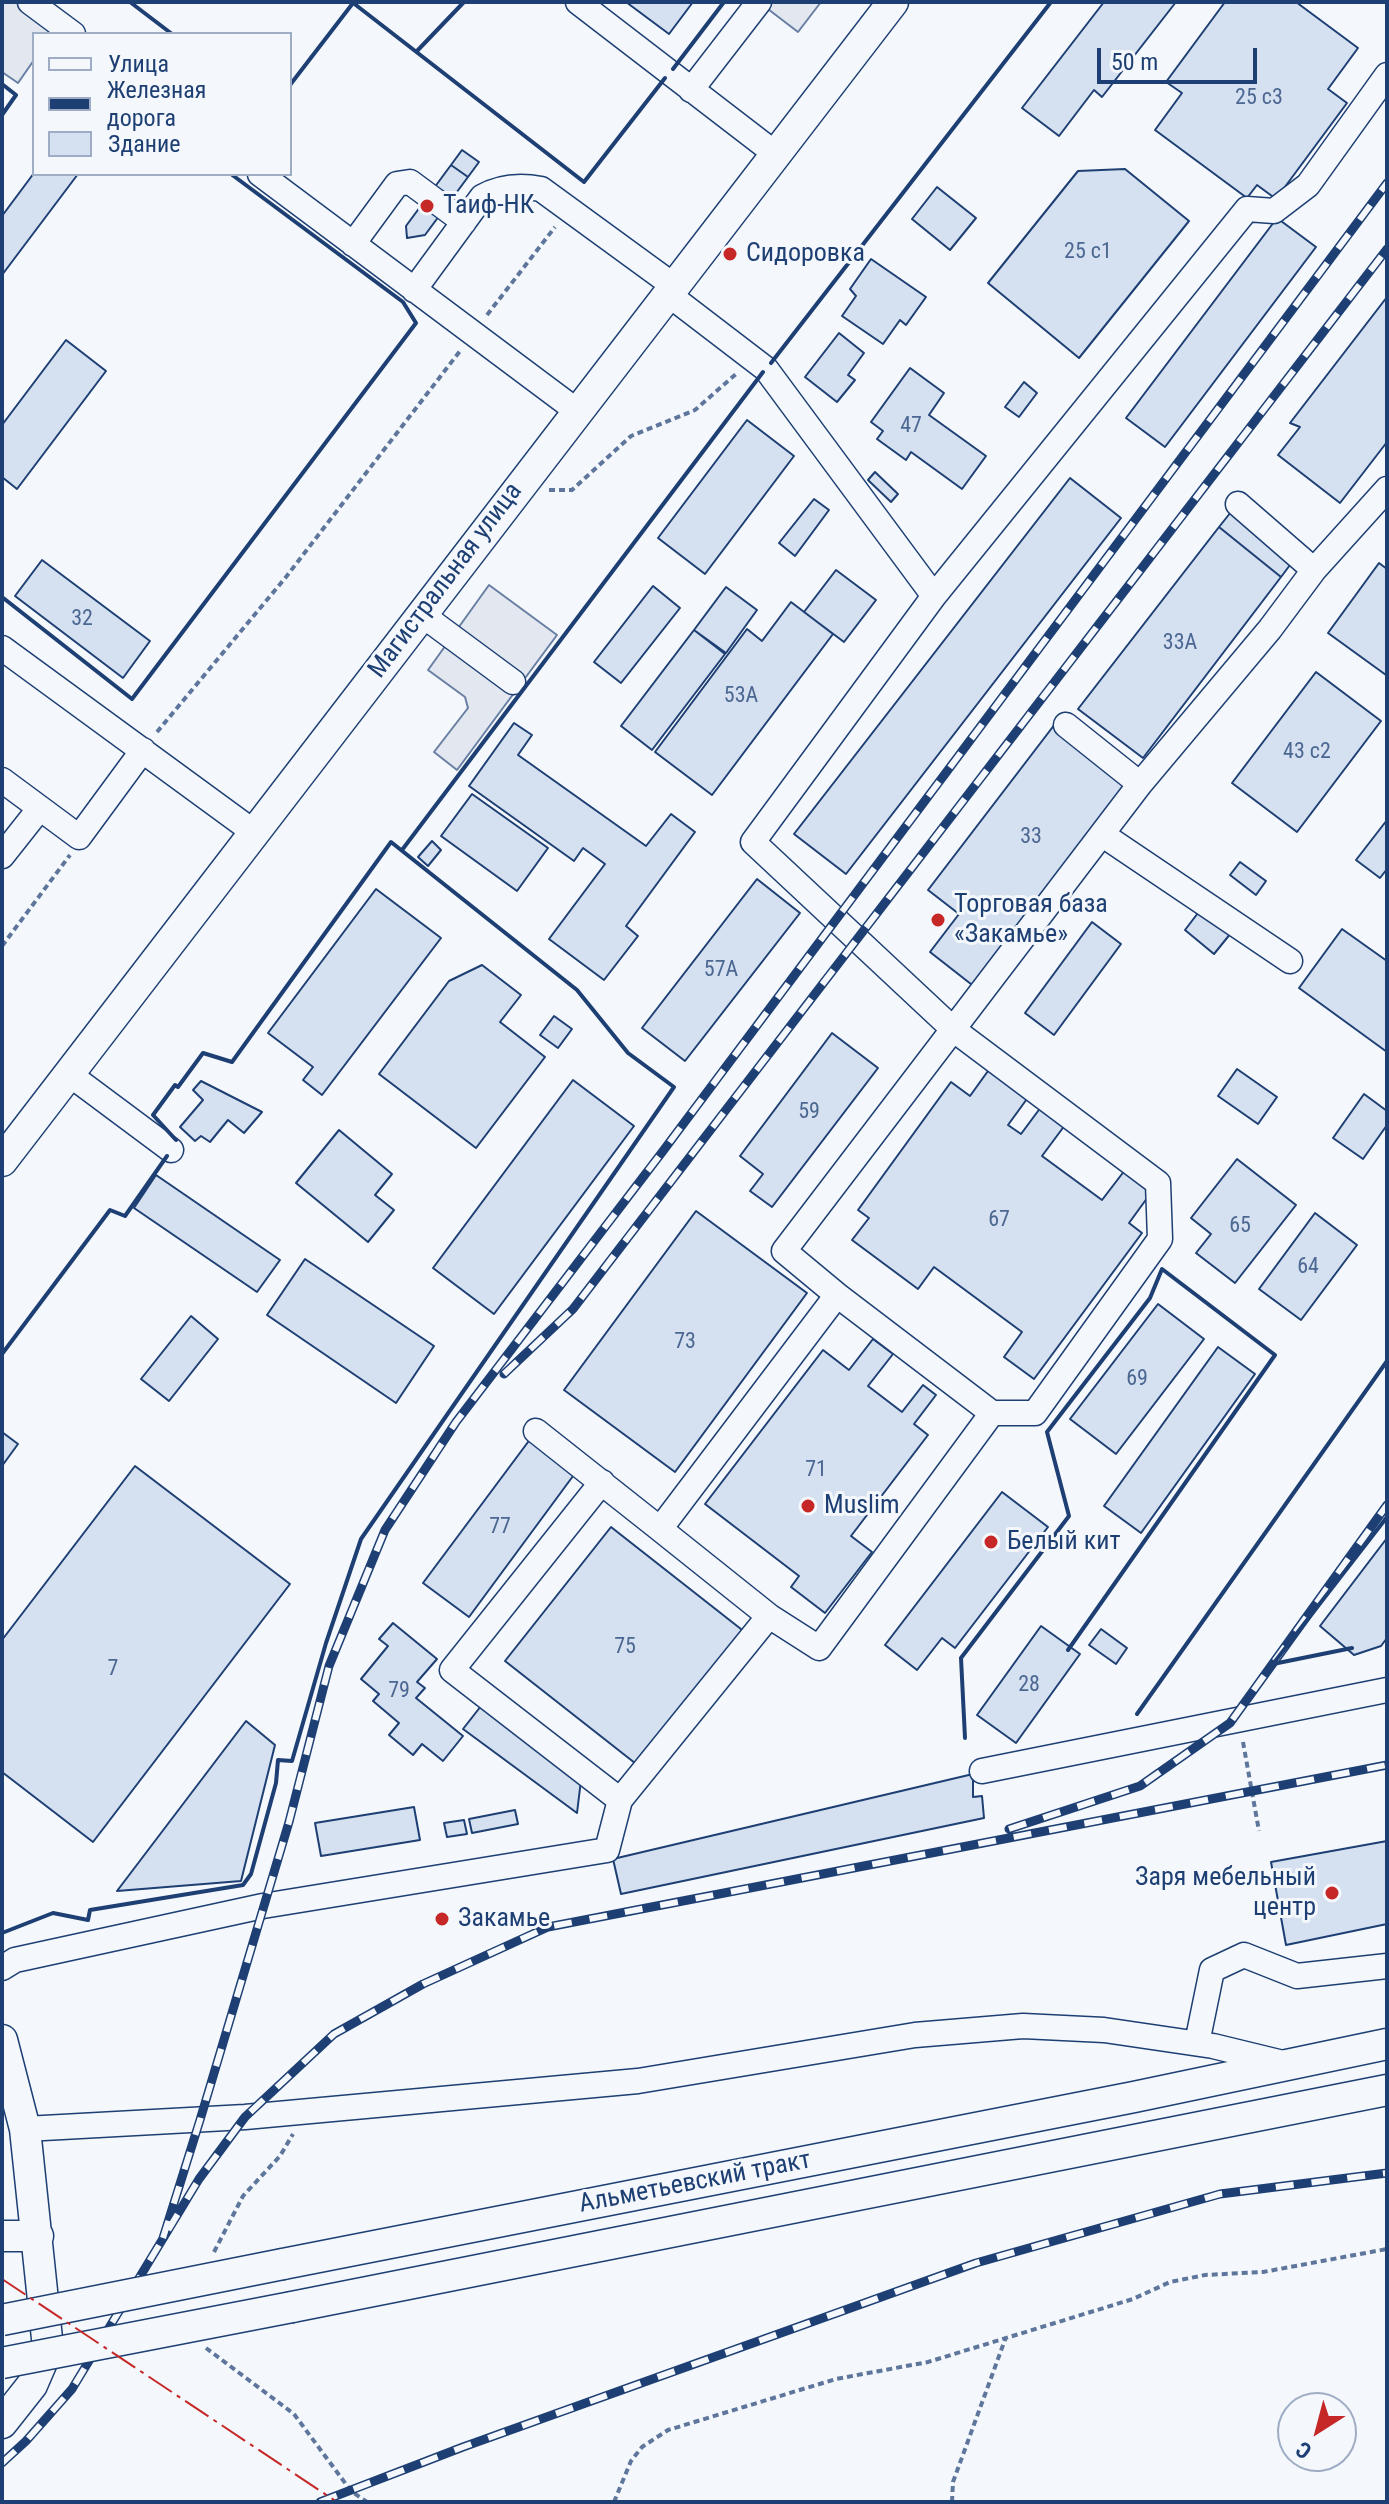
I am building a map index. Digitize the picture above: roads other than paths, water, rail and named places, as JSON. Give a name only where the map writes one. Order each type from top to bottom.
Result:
[{"type":"main road","name":"Магистральная улица","points":[[2,1161],[893,2]]},
{"type":"main road","points":[[2,2040],[25,2129],[48,2348],[32,2385],[2,2423]]},
{"type":"main road","name":"Альметьевский тракт","points":[[2,2320],[1387,2044]]},
{"type":"main road","name":"Альметьевский тракт","points":[[2,2363],[1387,2090]]},
{"type":"main road","points":[[2,2236],[38,2236]]},
{"type":"street","points":[[30,2],[70,32]]},
{"type":"street","points":[[578,2],[777,155]]},
{"type":"street","points":[[691,90],[759,2]]},
{"type":"street","points":[[1387,75],[1308,185],[1274,211],[1247,209],[934,596],[753,842],[954,1030],[1158,1183],[1160,1239],[1053,1389],[1035,1413],[992,1413],[784,1251],[954,1030],[1103,835],[1140,784],[1270,629],[1314,570],[1387,489]]},
{"type":"street","points":[[263,176],[577,411]]},
{"type":"street","points":[[353,244],[397,184],[404,182],[410,182],[464,222]]},
{"type":"street","points":[[414,290],[482,197],[514,187],[541,189],[766,369],[934,596]]},
{"type":"street","points":[[1238,504],[1314,570]]},
{"type":"street","points":[[421,614],[513,682]]},
{"type":"street","points":[[2,648],[255,833]]},
{"type":"street","points":[[1066,725],[1140,784]]},
{"type":"street","points":[[2,780],[79,837],[143,750]]},
{"type":"street","points":[[2,856],[40,808]]},
{"type":"street","points":[[1103,835],[1290,961]]},
{"type":"street","points":[[69,1074],[171,1150]]},
{"type":"street","points":[[660,1529],[837,1295]]},
{"type":"street","points":[[536,1431],[769,1616],[819,1648],[992,1413]]},
{"type":"street","points":[[602,1482],[452,1670],[620,1800]]},
{"type":"street","points":[[2,1968],[15,1960],[263,1906],[607,1850],[620,1800],[769,1616]]},
{"type":"street","points":[[982,1771],[1387,1690]]},
{"type":"street","points":[[1197,2043],[1212,1970],[1244,1955],[1297,1976],[1387,1966]]},
{"type":"street","points":[[25,2129],[306,2112],[638,2081],[900,2037],[1023,2026],[1090,2029],[1197,2043],[1289,2064]]},
{"type":"railway","points":[[163,2238],[289,1822],[329,1666],[385,1530],[456,1422],[663,1151],[1387,183]]},
{"type":"railway","points":[[504,1374],[573,1309],[1387,249]]},
{"type":"railway","points":[[1009,1829],[1140,1786],[1230,1723],[1387,1505]]},
{"type":"railway","points":[[2,2463],[72,2389],[199,2179],[245,2117],[334,2034],[423,1984],[548,1927],[1387,1765]]},
{"type":"railway","points":[[320,2502],[463,2447],[976,2263],[1220,2194],[1387,2173]]},
{"type":"place","name":"Таиф-НК","points":[[427,206]]},
{"type":"place","name":"Сидоровка","points":[[730,254]]},
{"type":"place","name":"Торговая база «Закамье»","points":[[938,920]]},
{"type":"place","name":"Muslim","points":[[808,1506]]},
{"type":"place","name":"Белый кит","points":[[991,1542]]},
{"type":"place","name":"Заря мебельный центр","points":[[1332,1893]]},
{"type":"place","name":"Закамье","points":[[442,1919]]}]
